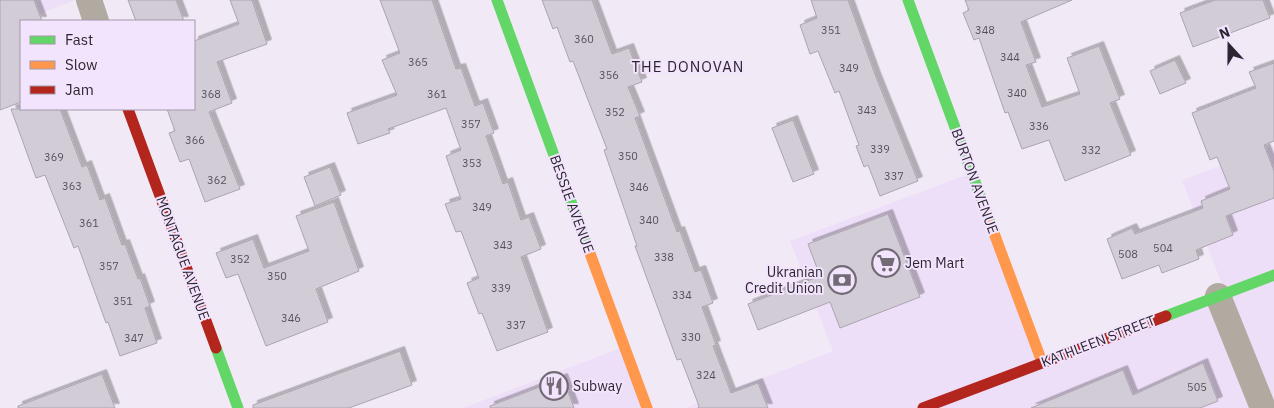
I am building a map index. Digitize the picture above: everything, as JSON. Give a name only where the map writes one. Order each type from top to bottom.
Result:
[{"type":"street","points":[[89,0],[96,20]]},
{"type":"street","name":"BESSIE AVENUE","points":[[497,0],[648,408]]},
{"type":"street","name":"BURTON AVENUE","points":[[908,0],[1042,362]]},
{"type":"street","name":"MONTAGUE AVENUE","points":[[128,110],[238,408]]},
{"type":"street","name":"KATHLEEN STREET","points":[[923,408],[1274,275]]},
{"type":"street","points":[[1218,296],[1263,408]]},
{"type":"shaded area","points":[[0,0],[76,0],[20,20],[0,29]]},
{"type":"shaded area","points":[[1274,146],[1274,408],[685,408],[833,351],[790,241],[971,173],[1042,365],[1226,295],[1182,180]]},
{"type":"shaded area","points":[[623,347],[645,408],[463,408]]},
{"type":"building","points":[[0,0],[34,0],[42,20],[20,20],[20,102],[0,110]]},
{"type":"building","points":[[128,0],[176,0],[184,20],[136,20]]},
{"type":"building","points":[[230,0],[252,0],[267,44],[217,62],[232,103],[209,112],[240,189],[205,202],[189,159],[180,162],[169,133],[175,131],[167,110],[195,110],[195,41],[239,24]]},
{"type":"building","points":[[380,0],[432,0],[456,69],[461,68],[475,106],[483,103],[494,133],[486,136],[503,184],[508,182],[521,220],[529,217],[541,249],[521,257],[548,332],[497,351],[482,313],[479,314],[467,283],[479,278],[461,231],[456,232],[445,204],[461,199],[446,156],[461,150],[446,108],[388,129],[390,133],[358,144],[347,113],[397,95],[382,60],[400,53]]},
{"type":"building","points":[[542,0],[592,0],[612,54],[629,48],[642,82],[628,87],[640,116],[635,118],[677,232],[680,231],[695,272],[701,270],[713,303],[702,307],[716,345],[713,346],[731,393],[758,383],[768,408],[698,408],[699,406],[681,359],[677,360],[635,246],[637,246],[604,150],[607,149],[573,61],[570,62],[557,27],[553,29]]},
{"type":"building","points":[[811,0],[848,0],[876,77],[918,181],[880,196],[868,165],[864,167],[856,146],[859,145],[839,91],[835,93],[818,51],[810,54],[800,25],[817,18]]},
{"type":"building","points":[[965,0],[1072,0],[1021,22],[1036,62],[1026,65],[1042,107],[1080,94],[1067,58],[1099,46],[1120,99],[1110,103],[1131,155],[1065,181],[1049,140],[1022,149],[1008,112],[1005,113],[979,38],[974,40],[963,13],[969,10]]},
{"type":"building","points":[[1215,0],[1263,0],[1270,18],[1193,47],[1180,13]]},
{"type":"building","points":[[1175,60],[1186,83],[1160,94],[1150,71]]},
{"type":"building","points":[[1274,63],[1274,141],[1264,145],[1274,171],[1274,198],[1226,216],[1233,235],[1196,250],[1199,259],[1162,273],[1159,265],[1122,279],[1107,239],[1132,228],[1135,234],[1203,208],[1201,201],[1230,189],[1217,157],[1210,160],[1192,113],[1256,88],[1249,72]]},
{"type":"building","points":[[11,109],[60,110],[82,167],[87,165],[100,200],[105,198],[122,245],[125,244],[138,279],[140,278],[150,306],[145,308],[157,343],[120,356],[78,246],[74,248],[45,175],[36,178]]},
{"type":"building","points":[[793,120],[814,174],[793,182],[772,128]]},
{"type":"building","points":[[330,167],[341,195],[315,206],[304,177]]},
{"type":"building","points":[[334,202],[359,271],[316,289],[328,322],[266,346],[238,274],[226,278],[216,253],[253,239],[264,268],[309,251],[296,216]]},
{"type":"building","points":[[888,214],[920,297],[840,328],[830,302],[758,330],[748,304],[820,276],[808,244]]},
{"type":"building","points":[[400,351],[412,385],[349,408],[253,408],[253,405]]},
{"type":"building","points":[[1203,363],[1218,401],[1200,408],[1031,408],[1123,370],[1133,395]]},
{"type":"building","points":[[102,374],[115,408],[18,408],[18,406]]},
{"type":"building","name":"Subway","points":[[563,378],[574,408],[490,408],[490,406]]},
{"type":"traffic: fast","points":[[497,0],[588,248]]},
{"type":"traffic: fast","points":[[908,0],[991,225]]},
{"type":"traffic: fast","points":[[1166,316],[1274,275]]},
{"type":"traffic: fast","points":[[216,348],[238,408]]},
{"type":"traffic: slow","points":[[991,225],[1042,362]]},
{"type":"traffic: slow","points":[[588,248],[647,408]]},
{"type":"traffic: jam","points":[[128,110],[216,348]]},
{"type":"traffic: jam","points":[[923,408],[1166,316]]},
{"type":"place","name":"Jem Mart","points":[[886,263]]},
{"type":"place","name":"Ukranian Credit Union","points":[[842,280]]},
{"type":"place","name":"Subway","points":[[554,386]]},
{"type":"district","name":"THE DONOVAN","points":[[688,66]]}]
